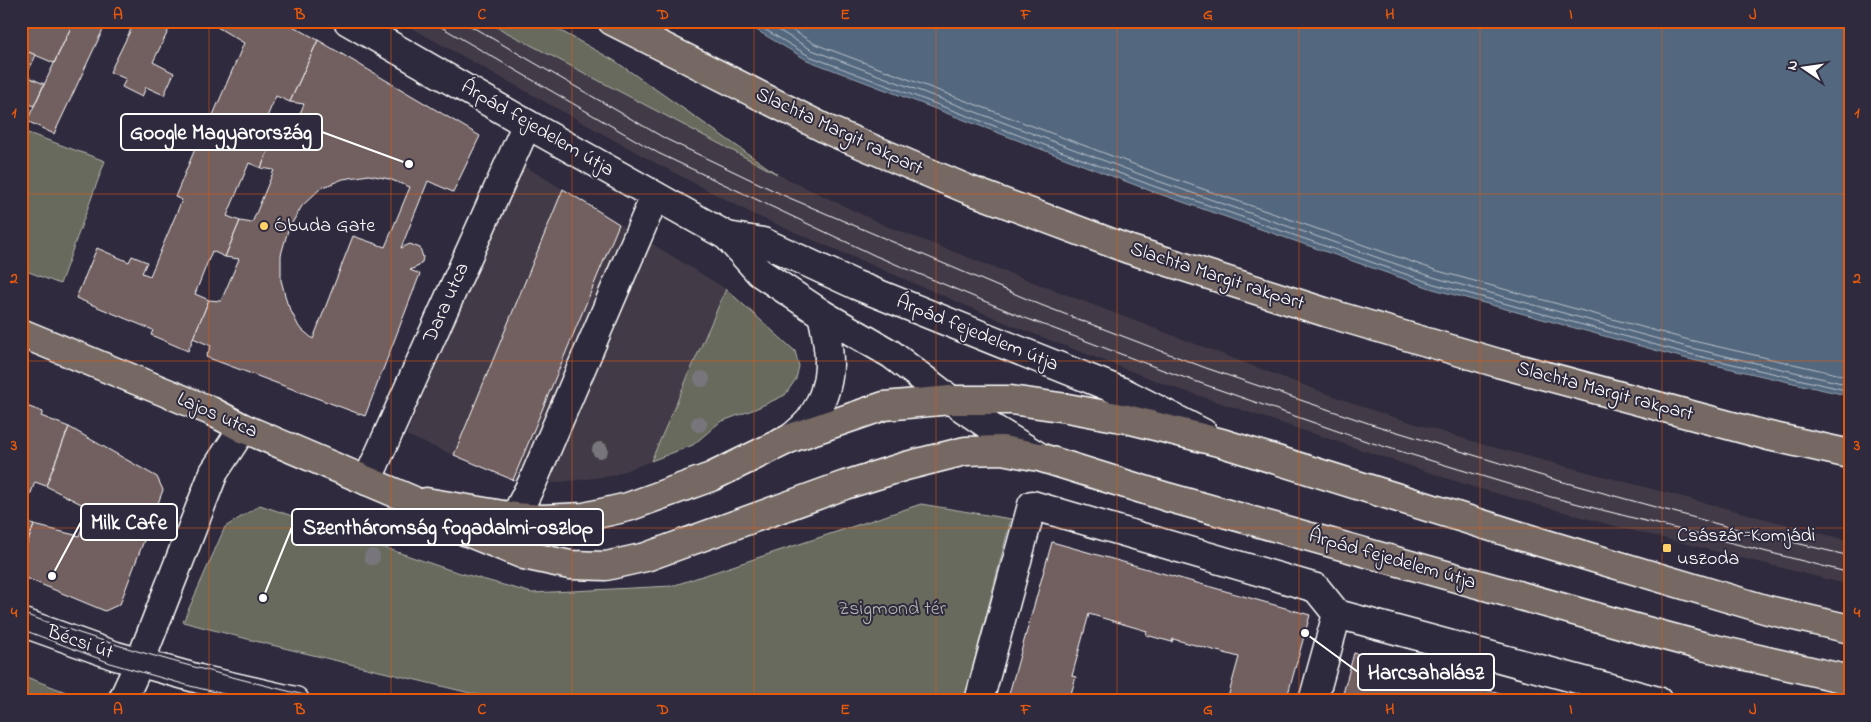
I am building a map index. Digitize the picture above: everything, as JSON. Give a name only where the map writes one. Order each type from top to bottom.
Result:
[{"type":"main road","name":"Slachta Margit rakpart","points":[[612,21],[828,130],[967,189],[1128,249],[1328,313],[1498,363],[1769,436],[1850,454]]},
{"type":"main road","name":"Lajos utca","points":[[21,333],[211,412],[243,428],[412,500]]},
{"type":"main road","points":[[412,500],[515,517],[542,519],[584,517],[628,506],[711,477],[791,438],[884,406],[951,400]]},
{"type":"main road","name":"Árpád fejedelem útja","points":[[951,400],[1011,400],[1067,408],[1127,419],[1222,443],[1768,610],[1850,629]]},
{"type":"main road","points":[[412,500],[466,532],[524,555],[570,565],[606,566],[646,557],[845,485],[942,456],[965,451],[1002,450],[1039,457]]},
{"type":"main road","name":"Árpád fejedelem útja","points":[[1039,457],[1167,496],[1619,624],[1730,653],[1850,680]]},
{"type":"street","name":"Árpád fejedelem útja","points":[[348,21],[727,236],[759,272],[822,314],[892,354],[951,400],[1039,457]]},
{"type":"street","name":"Dara utca","points":[[367,481],[527,124]]},
{"type":"street","points":[[515,517],[533,481],[655,196]]},
{"type":"street","name":"Árpád fejedelem útja","points":[[727,236],[763,242],[856,285],[1125,393],[1222,443]]},
{"type":"street","points":[[791,438],[810,421],[822,400],[829,377],[829,344],[822,314]]},
{"type":"street","points":[[122,701],[140,662],[214,472],[243,428]]},
{"type":"street","points":[[980,701],[1032,505],[1316,588],[1337,614],[1658,701]]},
{"type":"street","points":[[1313,701],[1337,614]]},
{"type":"street","name":"Bécsi út","points":[[21,622],[140,662]]},
{"type":"street","points":[[140,662],[199,679],[295,701]]},
{"type":"shaded area","points":[[399,21],[485,21],[777,174],[886,226],[1377,412],[1485,445],[1850,541],[1850,585],[1611,525],[1470,486],[1167,385],[1016,327],[755,215],[652,161]]},
{"type":"shaded area","points":[[523,165],[726,289],[651,461],[611,476],[552,483],[513,480],[406,435]]},
{"type":"green space","points":[[485,21],[543,21],[615,61],[777,174]]},
{"type":"green space","points":[[28,133],[105,161],[60,284],[21,269],[21,151]]},
{"type":"green space","points":[[726,289],[795,351],[799,366],[796,379],[785,395],[720,422],[693,445],[651,461]]},
{"type":"green space","name":"Zsigmond tér","points":[[921,504],[1011,519],[964,701],[503,701],[183,622],[225,527],[260,505],[450,570],[532,593],[672,586]]},
{"type":"green space","points":[[21,675],[66,692],[77,701],[21,701]]},
{"type":"water","points":[[741,21],[1850,21],[1850,396],[1684,358],[1433,289],[1151,191],[807,60]]},
{"type":"building","points":[[21,21],[74,21],[54,63],[21,49]]},
{"type":"building","points":[[74,21],[107,21],[54,134],[27,121]]},
{"type":"building","points":[[135,21],[173,21],[153,62],[174,73],[164,95],[146,87],[142,97],[122,87],[126,79],[110,72]]},
{"type":"building","points":[[207,21],[284,21],[318,40],[290,102],[276,96],[263,126],[276,132],[261,168],[249,163],[227,216],[240,221],[225,257],[212,251],[195,294],[209,300],[188,351],[151,335],[153,330],[76,298],[97,248],[129,262],[132,256],[147,262],[142,273],[150,276],[182,200],[175,197],[195,149],[198,150],[244,43]]},
{"type":"building","name":"Óbuda Gate","points":[[318,40],[480,136],[453,192],[428,181],[401,248],[410,244],[420,248],[423,257],[422,262],[419,266],[410,270],[420,274],[365,416],[206,357],[211,346],[193,338],[209,300],[221,301],[239,259],[225,257],[240,221],[252,223],[274,170],[261,168],[276,132],[291,135],[304,104],[290,102]],"holes":[[[369,175],[389,179],[410,187],[385,247],[353,236],[313,339],[299,327],[287,303],[281,280],[281,255],[288,230],[302,206],[321,188],[343,179]]]},
{"type":"building","points":[[21,49],[36,55],[26,76],[44,84],[34,106],[21,100]]},
{"type":"building","points":[[21,118],[27,121],[21,134]]},
{"type":"building","points":[[563,189],[619,224],[513,480],[454,455]]},
{"type":"building","points":[[21,404],[43,412],[41,416],[69,427],[46,486],[35,482],[21,520]]},
{"type":"building","points":[[69,427],[157,477],[163,490],[120,604],[105,611],[21,576],[21,559],[34,525],[79,536],[89,508],[46,486]]},
{"type":"building","points":[[21,520],[34,525],[21,559]]},
{"type":"building","points":[[1052,542],[1310,615],[1286,701],[1227,701],[1239,657],[1173,639],[1172,642],[1146,635],[1147,631],[1089,614],[1072,676],[1076,677],[1070,697],[1067,696],[1066,701],[1007,701]]},
{"type":"building","points":[[1354,653],[1525,700],[1341,701]]},
{"type":"tram line","points":[[431,21],[658,153],[876,256],[1020,316],[1163,370],[1366,441],[1551,497],[1850,573]]},
{"type":"tram line","points":[[462,21],[666,139],[785,196],[1041,305],[1206,368],[1371,424],[1556,480],[1725,526],[1850,556]]},
{"type":"tram line","points":[[21,613],[97,639],[174,662],[329,701]]},
{"type":"tram line","points":[[21,629],[113,664],[190,686],[253,701]]},
{"type":"place","name":"Google Magyarország","points":[[409,164]]},
{"type":"place","name":"Óbuda Gate","points":[[264,226]]},
{"type":"place","name":"Császár-Komjádi uszoda","points":[[1667,548]]},
{"type":"place","name":"Milk Cafe","points":[[52,576]]},
{"type":"place","name":"Szentháromság fogadalmi-oszlop","points":[[263,598]]},
{"type":"place","name":"Harcsahalász","points":[[1305,633]]}]
